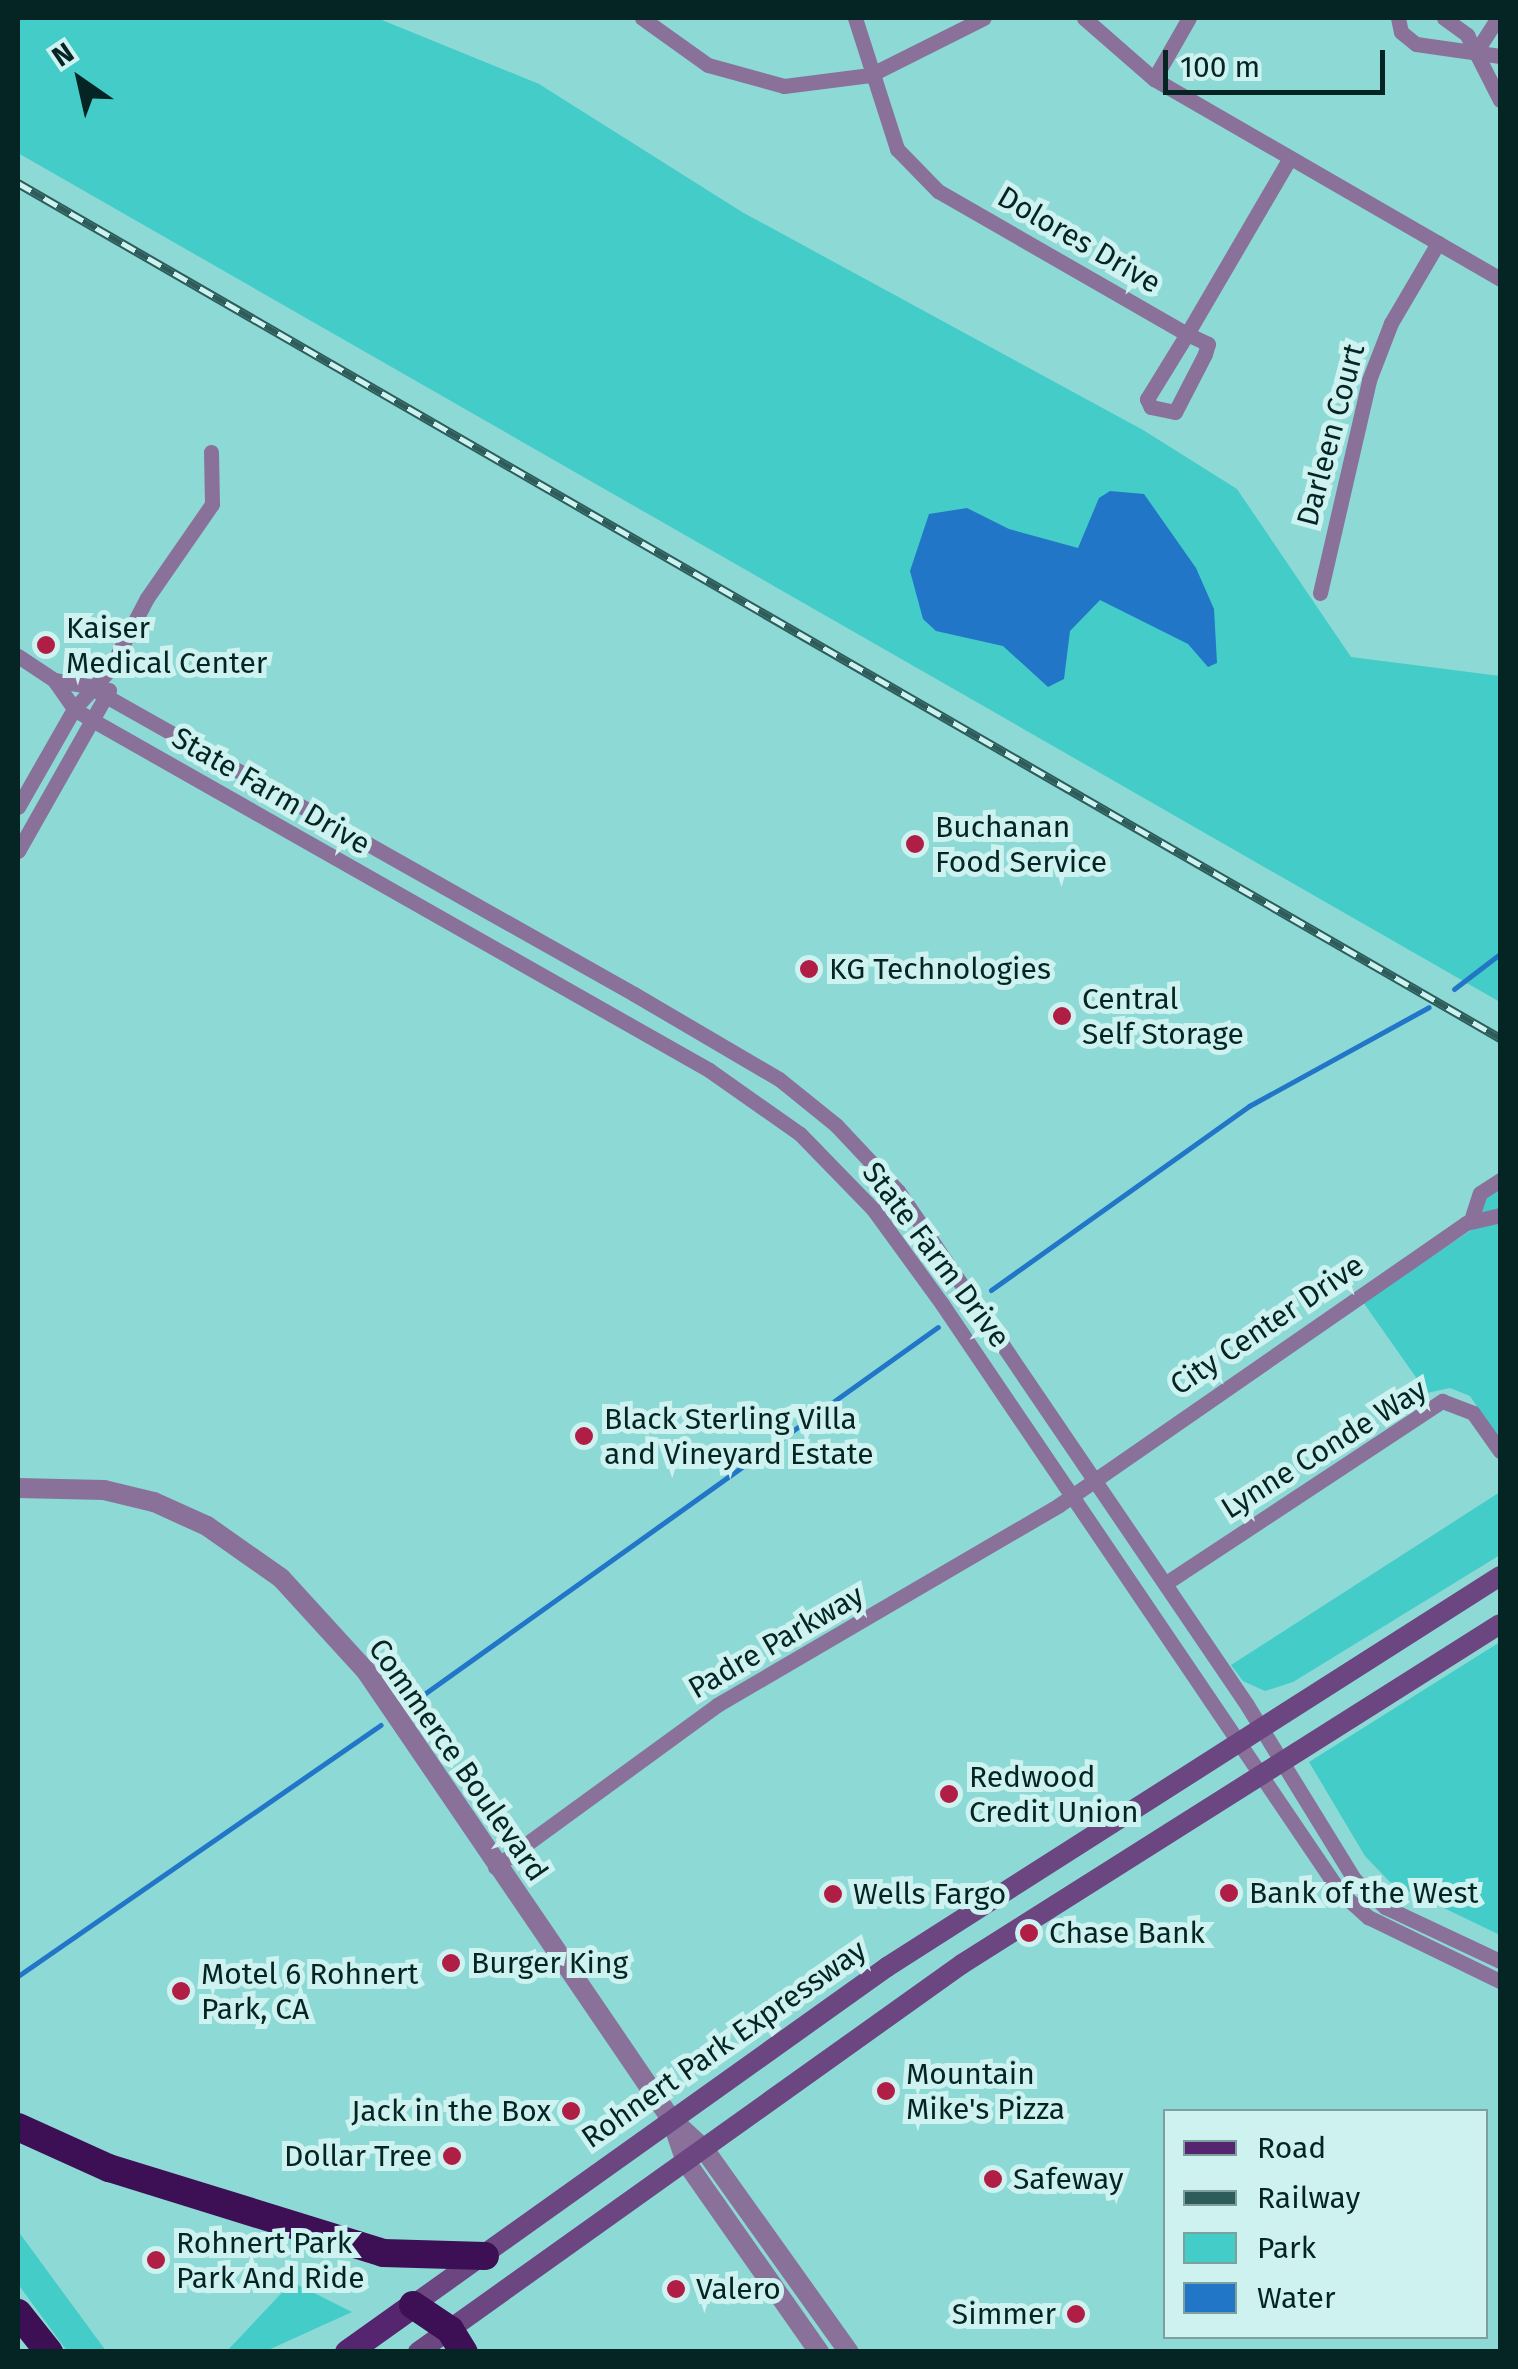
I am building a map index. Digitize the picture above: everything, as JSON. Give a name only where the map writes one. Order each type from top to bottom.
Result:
[{"type":"highway","points":[[18,2128],[110,2168],[383,2253],[485,2256]]},
{"type":"highway","points":[[413,2304],[458,2341]]},
{"type":"highway","points":[[18,2315],[42,2352]]},
{"type":"highway","points":[[18,2315],[49,2352]]},
{"type":"main road","name":"Rohnert Park Expressway","points":[[347,2352],[887,1967],[1239,1737],[1500,1576]]},
{"type":"main road","points":[[418,2352],[458,2341],[704,2148],[962,1964],[1500,1624]]},
{"type":"street","points":[[642,18],[708,65],[784,86],[870,75],[984,18]]},
{"type":"street","name":"Dolores Drive","points":[[855,18],[870,75],[897,149],[938,191],[1187,334]]},
{"type":"street","points":[[1084,18],[1154,78],[1500,279]]},
{"type":"street","points":[[1154,78],[1189,18]]},
{"type":"street","points":[[1398,18],[1401,32],[1416,44],[1462,55],[1477,50],[1500,56]]},
{"type":"street","points":[[1444,18],[1477,50],[1500,100]]},
{"type":"street","points":[[1477,50],[1498,18]]},
{"type":"street","points":[[1187,334],[1208,344],[1206,354],[1175,412],[1164,412],[1146,398],[1290,158]]},
{"type":"street","name":"Darleen Court","points":[[1320,592],[1369,380],[1391,324],[1438,243]]},
{"type":"street","points":[[18,851],[109,698],[110,669],[146,598],[212,504],[212,452]]},
{"type":"street","name":"State Farm Drive","points":[[18,656],[54,680],[74,709],[94,721],[766,1104],[873,1209],[1075,1492],[1352,1905],[1500,1981]]},
{"type":"street","points":[[18,807],[88,686],[110,669]]},
{"type":"street","name":"State Farm Drive","points":[[54,680],[88,686],[780,1079],[876,1163],[1166,1583],[1367,1894],[1500,1960]]},
{"type":"street","name":"City Center Drive","points":[[1471,1220],[1480,1193],[1500,1180]]},
{"type":"street","name":"City Center Drive","points":[[1093,1476],[1471,1220],[1500,1215]]},
{"type":"street","name":"Lynne Conde Way","points":[[1166,1583],[1442,1401],[1473,1413],[1500,1451]]},
{"type":"street","name":"Padre Parkway","points":[[494,1867],[718,1705],[948,1574],[1075,1492],[1093,1476]]},
{"type":"street","name":"Commerce Boulevard","points":[[18,1488],[104,1490],[154,1502],[207,1526],[281,1578],[384,1698],[494,1867],[671,2119],[704,2148],[849,2352]]},
{"type":"street","name":"Commerce Boulevard","points":[[671,2119],[686,2162],[820,2352]]},
{"type":"green space","points":[[18,18],[377,18],[539,84],[742,212],[1143,430],[1237,489],[1351,657],[1500,676],[1500,1002],[18,153]]},
{"type":"green space","points":[[1500,1174],[1500,1441],[1470,1396],[1450,1388],[1427,1393],[1363,1302],[1479,1225],[1472,1194]]},
{"type":"green space","points":[[1500,1492],[1500,1555],[1293,1682],[1265,1691],[1243,1681],[1231,1665]]},
{"type":"green space","points":[[1500,1642],[1500,1935],[1390,1882],[1365,1856],[1309,1762]]},
{"type":"green space","points":[[18,2231],[106,2351],[67,2351],[18,2284]]},
{"type":"green space","points":[[292,2282],[352,2312],[266,2351],[227,2351]]},
{"type":"water","points":[[1110,491],[1144,494],[1196,568],[1214,609],[1217,663],[1208,667],[1188,644],[1100,600],[1070,631],[1064,679],[1048,687],[1003,646],[936,631],[923,619],[910,571],[929,514],[967,508],[1009,529],[1078,548],[1099,498]]},
{"type":"waterway","points":[[1454,989],[1500,954]]},
{"type":"waterway","points":[[991,1290],[1249,1106],[1429,1007]]},
{"type":"waterway","points":[[413,1702],[938,1327]]},
{"type":"waterway","points":[[18,1976],[380,1725]]},
{"type":"railway","points":[[18,183],[1500,1038]]},
{"type":"place","name":"Kaiser Medical Center","points":[[46,645]]},
{"type":"place","name":"Buchanan Food Service","points":[[915,844]]},
{"type":"place","name":"KG Technologies","points":[[809,969]]},
{"type":"place","name":"Central Self Storage","points":[[1062,1016]]},
{"type":"place","name":"Black Sterling Villa and Vineyard Estate","points":[[584,1436]]},
{"type":"place","name":"Redwood Credit Union","points":[[949,1794]]},
{"type":"place","name":"Bank of the West","points":[[1229,1893]]},
{"type":"place","name":"Wells Fargo","points":[[833,1894]]},
{"type":"place","name":"Chase Bank","points":[[1029,1933]]},
{"type":"place","name":"Burger King","points":[[451,1963]]},
{"type":"place","name":"Motel 6 Rohnert Park, CA","points":[[181,1991]]},
{"type":"place","name":"Mountain Mike's Pizza","points":[[886,2091]]},
{"type":"place","name":"Jack in the Box","points":[[571,2111]]},
{"type":"place","name":"Dollar Tree","points":[[452,2156]]},
{"type":"place","name":"Safeway","points":[[993,2179]]},
{"type":"place","name":"Rohnert Park Park And Ride","points":[[156,2260]]},
{"type":"place","name":"Valero","points":[[676,2289]]},
{"type":"place","name":"Simmer","points":[[1076,2314]]}]
